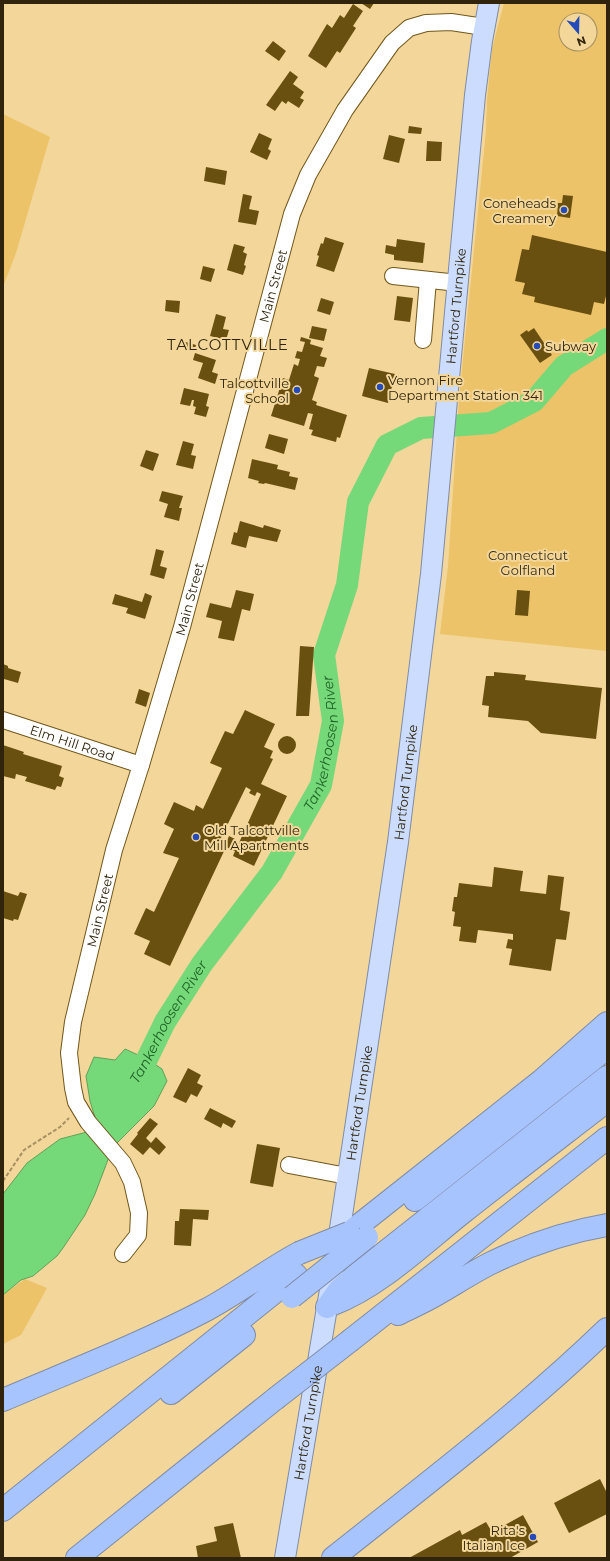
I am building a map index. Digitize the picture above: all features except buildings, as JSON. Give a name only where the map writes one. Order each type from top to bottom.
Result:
[{"type":"highway","points":[[3,1524],[292,1297],[358,1235],[371,1215],[541,1081],[607,1023]]},
{"type":"highway","points":[[3,1510],[296,1275],[358,1235],[607,1048]]},
{"type":"highway","points":[[327,1307],[339,1290],[355,1276],[607,1077]]},
{"type":"highway","points":[[327,1307],[363,1290],[607,1101]]},
{"type":"highway","points":[[77,1558],[353,1337],[607,1138]]},
{"type":"highway","points":[[353,1337],[438,1294],[461,1279],[502,1258],[559,1236],[607,1225]]},
{"type":"highway","points":[[3,1400],[188,1319],[236,1292],[278,1264],[299,1253],[358,1235]]},
{"type":"highway","points":[[333,1558],[523,1405],[572,1363],[607,1329]]},
{"type":"main road","name":"Hartford Turnpike","points":[[285,1558],[327,1307],[399,834],[422,651],[445,428],[475,95],[484,27],[489,3]]},
{"type":"street","name":"Main Street","points":[[123,1254],[138,1235],[139,1213],[132,1182],[122,1163],[88,1122],[76,1102],[69,1053],[73,1022],[114,850],[182,627],[292,214],[308,174],[345,110],[392,43],[409,28],[426,22],[451,22],[484,27]]},
{"type":"street","points":[[393,276],[458,283]]},
{"type":"street","points":[[423,340],[428,280]]},
{"type":"street","name":"Elm Hill Road","points":[[3,720],[141,765]]},
{"type":"street","points":[[289,1165],[347,1176]]},
{"type":"path","points":[[3,1181],[24,1150],[60,1127],[71,1117],[70,1109],[76,1102]]},
{"type":"green space","name":"Connecticut Golfland","points":[[504,3],[607,3],[607,651],[440,634],[448,566],[459,399],[486,131],[487,100],[492,49]]},
{"type":"green space","points":[[3,114],[50,137],[16,253],[3,287]]},
{"type":"green space","points":[[25,1279],[47,1288],[21,1335],[3,1344],[3,1295]]},
{"type":"shaded area","points":[[125,1049],[147,1059],[162,1069],[167,1081],[154,1106],[116,1144],[109,1157],[95,1194],[85,1215],[57,1256],[33,1276],[21,1280],[3,1295],[3,1194],[27,1163],[60,1139],[87,1132],[96,1121],[90,1101],[86,1076],[94,1057],[115,1060]]},
{"type":"waterway","name":"Tankerhoosen River","points":[[132,1084],[147,1059],[165,1022],[202,964],[272,872],[321,785],[333,721],[324,655],[347,585],[358,502],[387,445],[421,428],[491,423],[534,401],[564,366],[607,339]]},
{"type":"place","name":"Coneheads Creamery","points":[[564,210]]},
{"type":"place","name":"Subway","points":[[537,346]]},
{"type":"place","name":"Vernon Fire Department Station 341","points":[[380,387]]},
{"type":"place","name":"Talcottville School","points":[[297,390]]},
{"type":"place","name":"Old Talcottville Mill Apartments","points":[[196,837]]},
{"type":"place","name":"Rita's Italian Ice","points":[[533,1537]]},
{"type":"district","name":"TALCOTTVILLE","points":[[228,344]]}]
